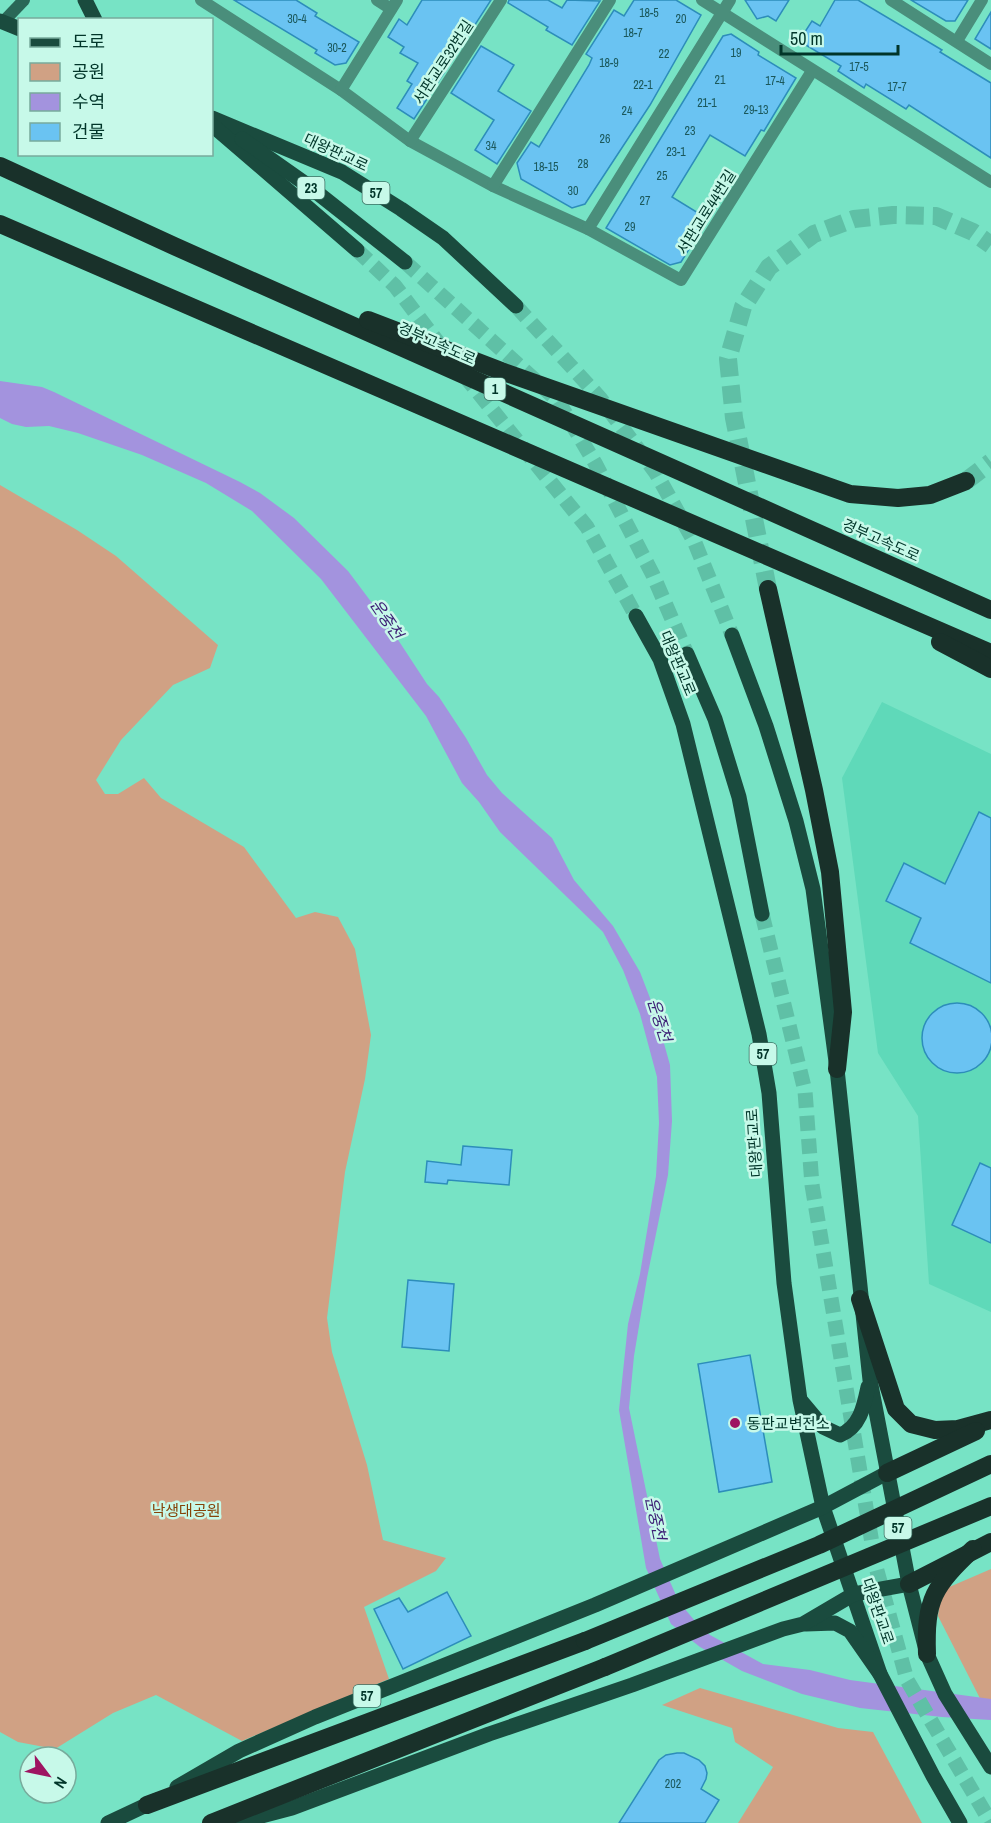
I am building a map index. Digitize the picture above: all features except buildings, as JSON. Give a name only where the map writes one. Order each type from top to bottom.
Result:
[{"type":"highway","name":"경부고속도로","points":[[0,166],[174,246],[991,608]]},
{"type":"highway","points":[[0,224],[991,652]]},
{"type":"highway","points":[[174,246],[501,371],[850,494],[898,498],[930,495],[966,481]]},
{"type":"highway","points":[[825,580],[991,669]]},
{"type":"highway","points":[[768,589],[814,790],[830,872],[843,1012],[837,1069]]},
{"type":"highway","points":[[860,1299],[896,1409],[911,1424],[935,1430],[958,1429],[991,1422]]},
{"type":"highway","points":[[887,1473],[991,1422]]},
{"type":"highway","points":[[147,1805],[585,1641],[819,1545],[991,1464]]},
{"type":"highway","points":[[211,1823],[605,1667],[991,1506]]},
{"type":"highway","points":[[909,1584],[973,1549],[991,1542]]},
{"type":"highway","points":[[927,1654],[926,1626],[931,1602],[950,1572],[973,1549]]},
{"type":"main road","points":[[1,22],[9,0]]},
{"type":"main road","points":[[1,22],[24,0]]},
{"type":"main road","points":[[85,0],[94,18]]},
{"type":"main road","points":[[1,22],[18,28]]},
{"type":"main road","name":"대왕판교로","points":[[213,121],[342,172],[442,238],[516,306]]},
{"type":"main road","points":[[213,122],[357,250]]},
{"type":"main road","name":"23","points":[[213,122],[258,148],[405,262]]},
{"type":"main road","name":"대왕판교로","points":[[636,616],[660,659],[684,724],[759,1034],[769,1092],[783,1283],[800,1400],[823,1508],[854,1594],[866,1648],[960,1823]]},
{"type":"main road","name":"57","points":[[732,635],[766,726],[796,821],[813,889],[837,1069],[870,1380],[909,1584]]},
{"type":"main road","name":"대왕판교로","points":[[687,654],[715,719],[739,797],[762,914]]},
{"type":"main road","points":[[800,1400],[823,1427],[840,1435],[848,1432],[863,1412],[870,1380]]},
{"type":"main road","points":[[823,1508],[887,1473]]},
{"type":"main road","name":"57","points":[[147,1805],[239,1751],[304,1722],[595,1605],[823,1508]]},
{"type":"main road","points":[[803,1624],[854,1594],[909,1584],[927,1654],[945,1694],[991,1767]]},
{"type":"main road","points":[[235,1823],[292,1808],[489,1734],[632,1685],[783,1629],[803,1624],[835,1623],[850,1631],[866,1648]]},
{"type":"main road","points":[[108,1823],[147,1805]]},
{"type":"street","points":[[201,0],[341,90],[410,141]]},
{"type":"street","points":[[341,90],[394,4],[377,0]]},
{"type":"street","name":"서판교로32번길","points":[[410,141],[501,0]]},
{"type":"street","points":[[493,186],[610,0]]},
{"type":"street","points":[[702,0],[991,182]]},
{"type":"street","points":[[588,229],[730,0]]},
{"type":"street","points":[[891,0],[991,64]]},
{"type":"street","points":[[957,41],[982,0]]},
{"type":"street","name":"서판교로44번길","points":[[410,141],[493,186],[588,229],[681,280],[812,71]]},
{"type":"shaded area","points":[[882,702],[991,754],[991,1312],[929,1284],[918,1116],[878,1053],[842,778]]},
{"type":"green space","name":"낙생대공원","points":[[0,485],[77,530],[116,556],[218,645],[210,668],[173,685],[121,740],[96,780],[105,794],[118,794],[144,778],[161,798],[244,847],[296,918],[315,912],[338,917],[355,949],[371,1035],[365,1079],[345,1172],[327,1318],[332,1352],[367,1465],[383,1540],[446,1558],[436,1571],[364,1607],[389,1679],[242,1741],[156,1695],[113,1713],[61,1745],[34,1745],[18,1742],[0,1732]]},
{"type":"green space","points":[[991,1569],[991,1720],[938,1616],[940,1598],[947,1588]]},
{"type":"green space","points":[[700,1688],[838,1728],[873,1732],[922,1823],[738,1823],[773,1767],[735,1742],[732,1728],[662,1705]]},
{"type":"water","points":[[0,381],[42,387],[54,392],[240,482],[260,493],[294,518],[348,571],[387,623],[427,684],[439,697],[487,775],[502,793],[552,838],[574,880],[613,926],[640,972],[655,1011],[670,1065],[672,1121],[668,1175],[647,1278],[634,1356],[629,1408],[660,1559],[679,1602],[700,1627],[710,1635],[763,1664],[810,1670],[850,1680],[991,1699],[991,1720],[860,1708],[802,1694],[742,1671],[700,1647],[671,1624],[646,1568],[619,1410],[628,1324],[640,1274],[656,1176],[659,1123],[657,1077],[640,1014],[623,970],[603,932],[500,832],[462,783],[426,716],[321,579],[252,511],[206,483],[142,455],[78,433],[49,426],[26,427],[0,418]]},
{"type":"tunnel","points":[[768,589],[734,418],[728,359],[743,307],[769,267],[814,234],[854,219],[893,215],[936,216],[973,232],[991,245]]},
{"type":"tunnel","points":[[357,250],[395,286],[443,349]]},
{"type":"tunnel","points":[[405,262],[558,401],[595,463],[653,575],[687,654]]},
{"type":"tunnel","points":[[516,306],[600,398],[656,473],[695,543],[732,635]]},
{"type":"tunnel","points":[[464,375],[587,527],[636,616]]},
{"type":"tunnel","points":[[966,481],[991,462]]},
{"type":"tunnel","points":[[762,914],[805,1091],[812,1185],[876,1567],[907,1680],[991,1823]]},
{"type":"place","name":"동판교변전소","points":[[735,1423]]},
{"type":"water label","name":"운중천","points":[[387,619]]},
{"type":"water label","name":"운중천","points":[[660,1020]]},
{"type":"water label","name":"운중천","points":[[656,1518]]}]
